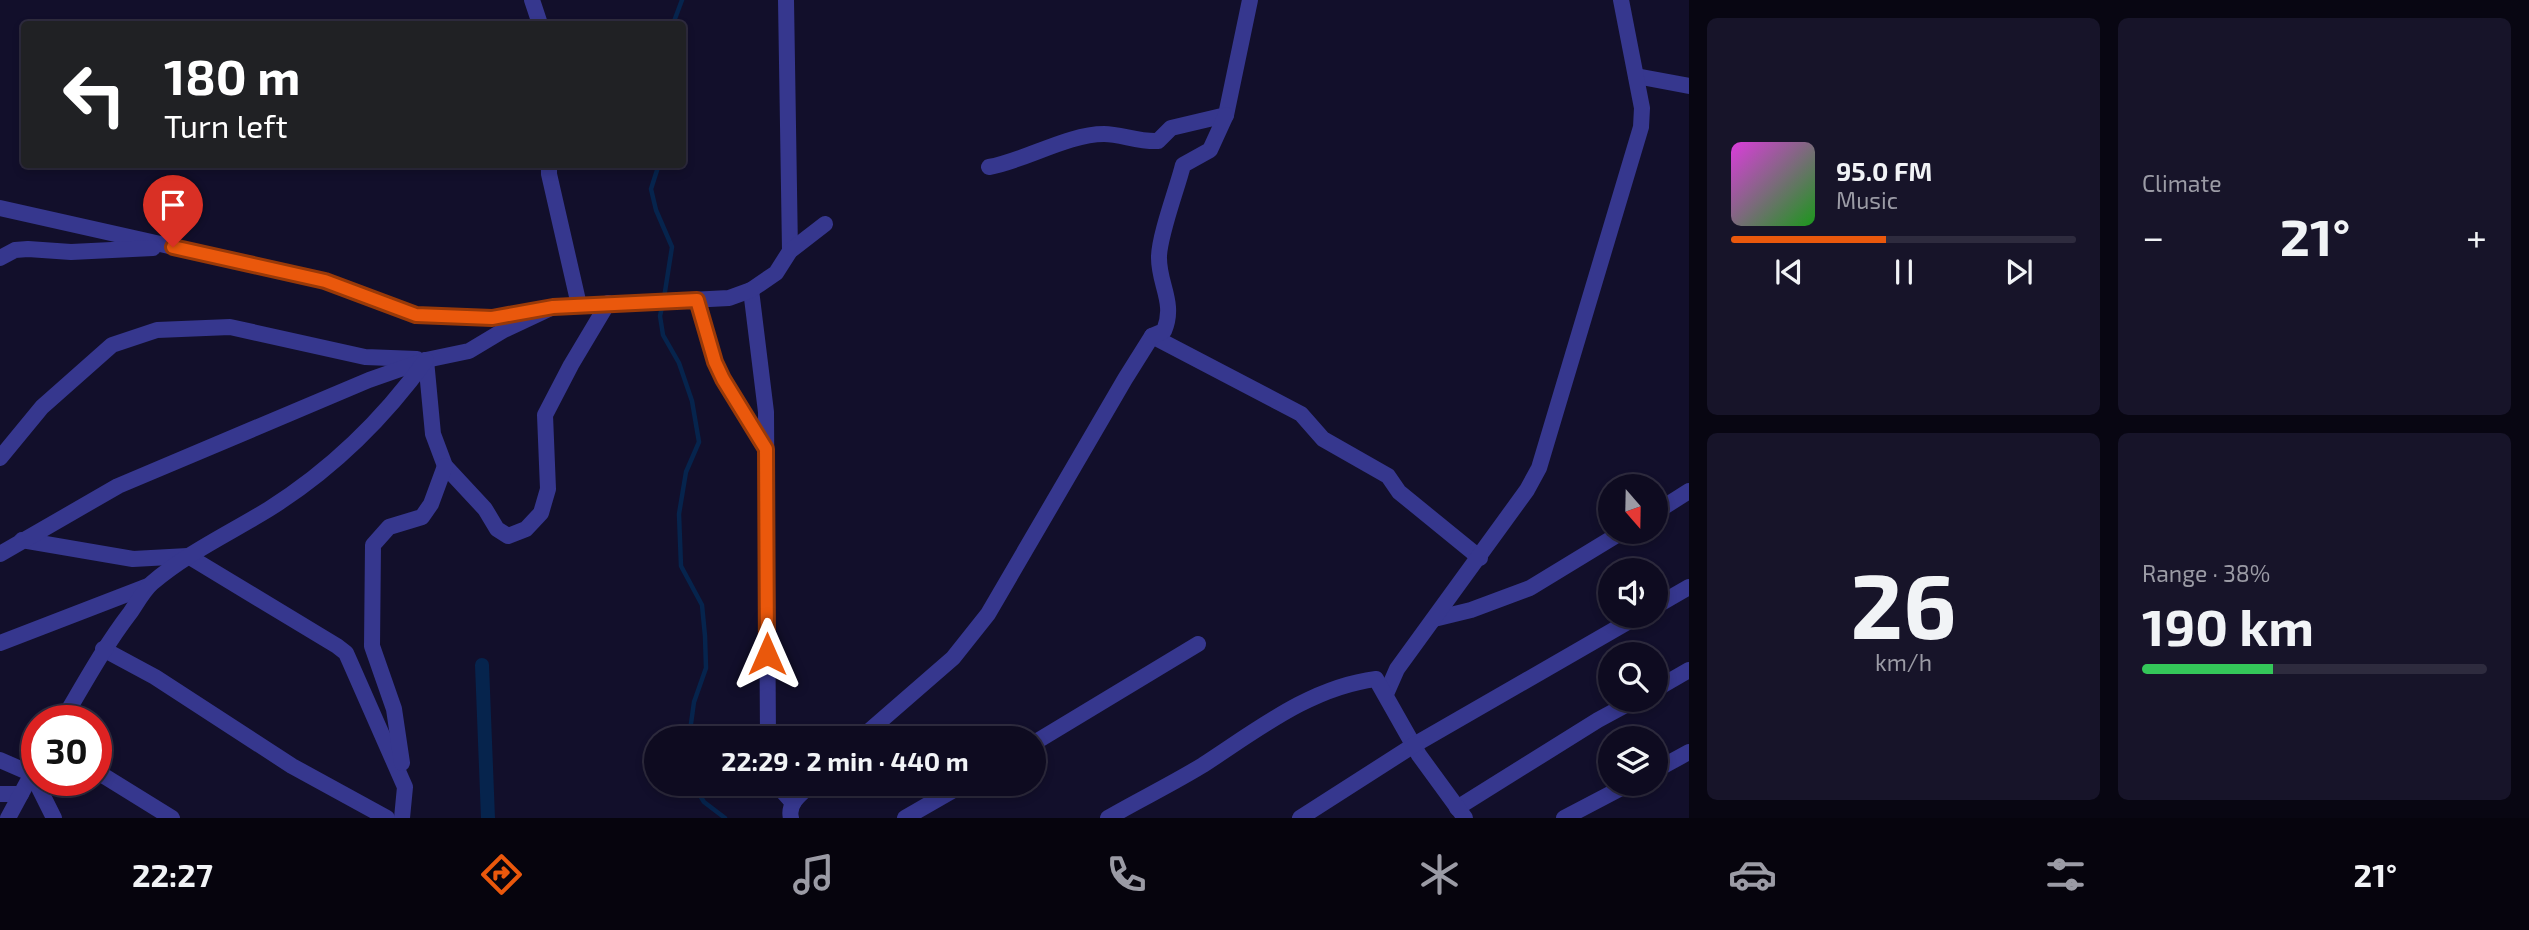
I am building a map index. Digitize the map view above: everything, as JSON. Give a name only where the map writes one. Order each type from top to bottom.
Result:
[{"type":"street","points":[[532,0],[539,21]]},
{"type":"street","points":[[786,0],[790,251]]},
{"type":"street","points":[[875,726],[953,657],[988,614],[1152,336],[1164,331],[1169,320],[1168,299],[1160,276],[1159,253],[1183,165],[1210,150],[1226,115],[1250,0]]},
{"type":"street","points":[[1386,694],[1397,669],[1480,558],[1527,490],[1539,467],[1641,127],[1642,108],[1621,0]]},
{"type":"street","points":[[1636,76],[1689,86]]},
{"type":"street","points":[[989,167],[1104,134],[1144,142],[1158,141],[1171,128],[1226,115]]},
{"type":"street","points":[[550,168],[579,305]]},
{"type":"street","points":[[0,208],[325,281],[416,315],[492,318],[553,307],[729,298],[751,290],[776,272],[790,251],[825,223]]},
{"type":"street","points":[[0,258],[15,250],[71,252],[173,247]]},
{"type":"street","points":[[751,290],[766,411],[768,726]]},
{"type":"street","points":[[692,301],[723,379],[766,449]]},
{"type":"street","points":[[426,360],[433,434],[445,466],[485,509],[497,529],[508,536],[526,529],[541,513],[548,489],[545,415],[608,303]]},
{"type":"street","points":[[0,554],[118,486],[369,380],[426,360],[469,351],[504,330],[553,307]]},
{"type":"street","points":[[0,458],[42,407],[112,345],[157,330],[230,327],[365,357],[426,360]]},
{"type":"street","points":[[1152,336],[1301,414],[1323,439],[1388,476],[1399,492],[1480,558]]},
{"type":"street","points":[[0,643],[150,585],[188,556],[270,508],[314,477],[358,439],[399,397],[426,360]]},
{"type":"street","points":[[402,818],[405,787],[394,709],[372,646],[373,545],[389,527],[422,517],[431,504],[445,466]]},
{"type":"street","points":[[1668,504],[1689,491]]},
{"type":"street","points":[[0,547],[25,540],[133,559],[188,556],[346,653],[405,787]]},
{"type":"street","points":[[1434,619],[1471,610],[1530,588],[1602,544]]},
{"type":"street","points":[[71,705],[103,649],[150,585]]},
{"type":"street","points":[[1668,599],[1689,587]]},
{"type":"street","points":[[1300,818],[1414,745],[1617,628]]},
{"type":"street","points":[[1046,736],[1198,644]]},
{"type":"street","points":[[103,649],[155,677],[292,766],[387,818]]},
{"type":"street","points":[[1668,682],[1689,670]]},
{"type":"street","points":[[1108,818],[1201,766],[1275,718],[1329,689],[1376,679],[1414,745],[1461,813],[1613,712]]},
{"type":"street","points":[[1668,763],[1689,752]]},
{"type":"street","points":[[0,760],[21,766]]},
{"type":"street","points":[[112,781],[172,818]]},
{"type":"street","points":[[0,794],[21,794],[8,818]]},
{"type":"street","points":[[45,796],[54,818]]},
{"type":"street","points":[[792,810],[803,796]]},
{"type":"street","points":[[905,818],[943,796]]},
{"type":"street","points":[[1564,818],[1606,796]]},
{"type":"waterway","points":[[674,21],[682,0]]},
{"type":"waterway","points":[[658,168],[651,189],[656,210],[672,247],[664,298]]},
{"type":"waterway","points":[[662,307],[660,316],[663,335],[679,363],[692,401],[699,442],[686,472],[679,514],[681,566],[702,605],[705,636],[706,668],[694,702],[691,726]]},
{"type":"waterway","points":[[482,665],[488,818]]},
{"type":"waterway","points":[[700,796],[725,818]]},
{"type":"route","points":[[173,247],[325,281],[416,315],[492,318],[553,307],[697,300],[715,362],[730,392],[766,449],[767,654]]}]
